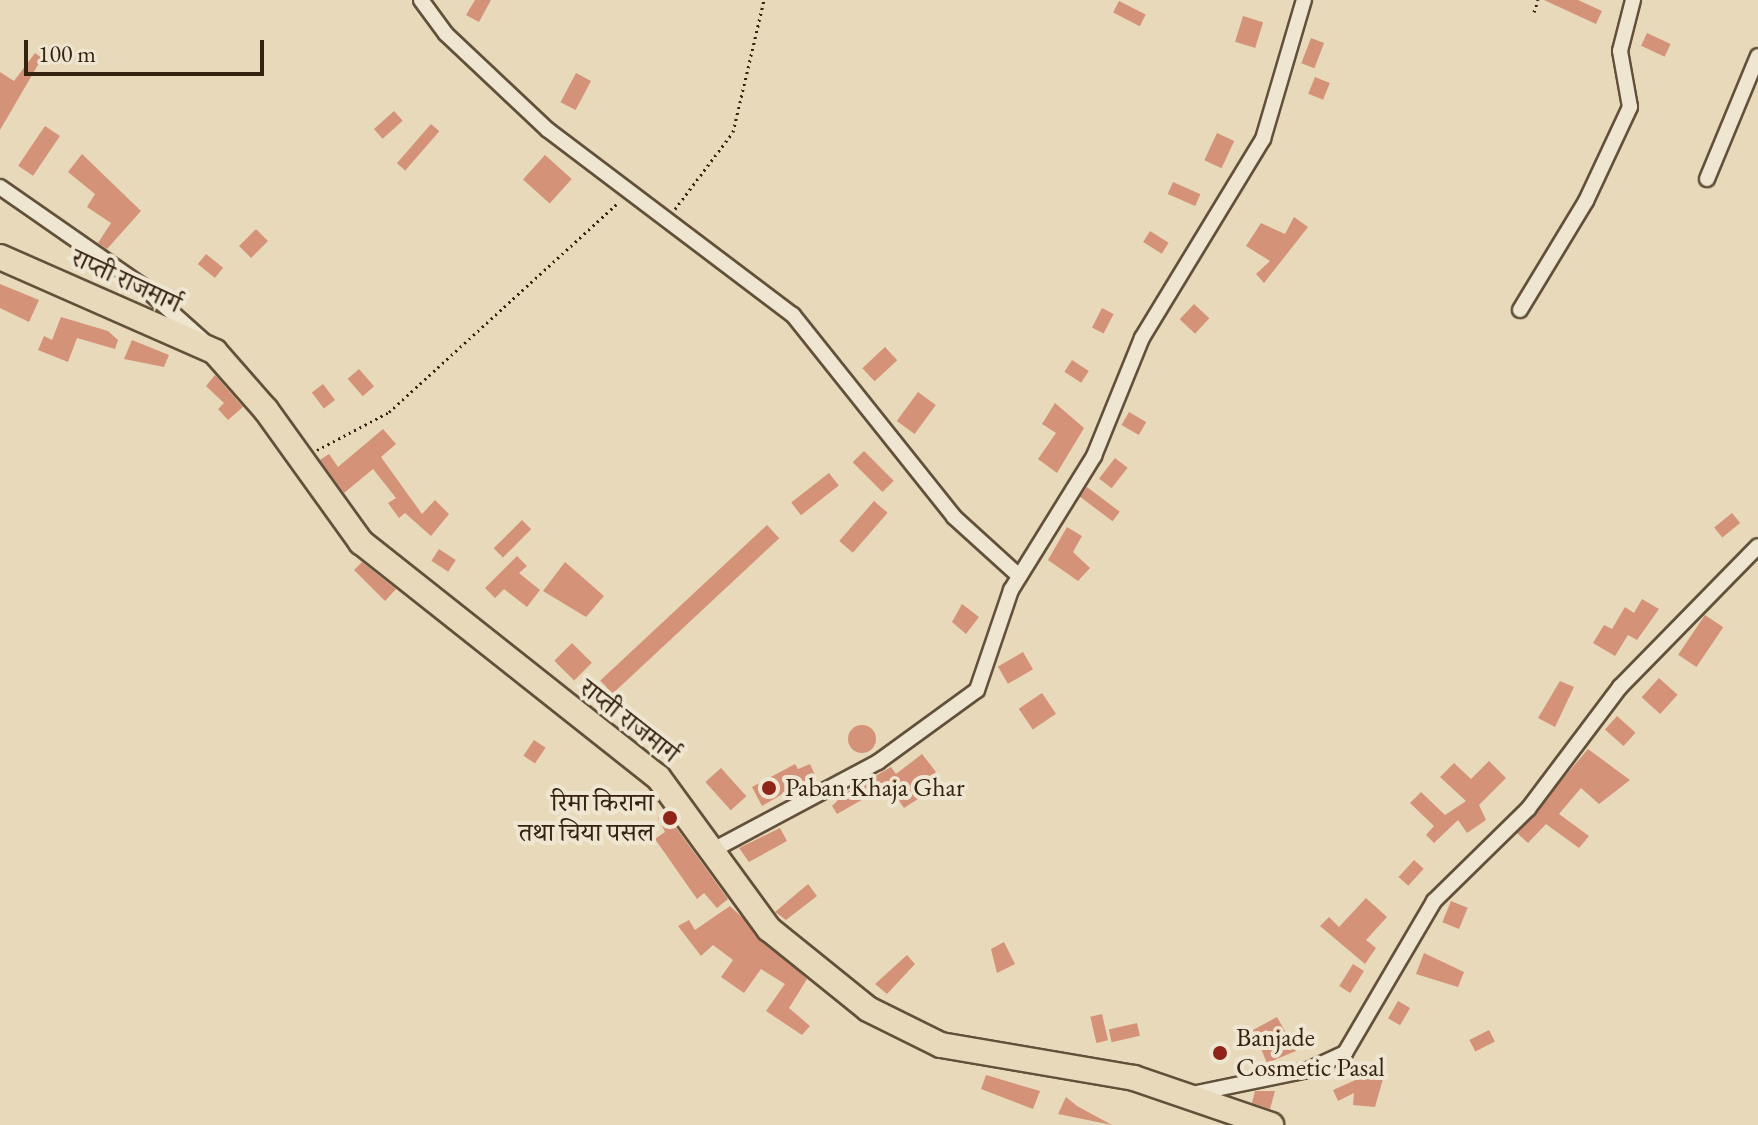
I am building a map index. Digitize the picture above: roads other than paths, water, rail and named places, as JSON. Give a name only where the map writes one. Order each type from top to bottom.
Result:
[{"type":"main road","name":"राप्ती राजमार्ग","points":[[0,257],[215,352],[299,459],[337,515],[393,573],[658,777],[715,849],[769,929],[897,1028],[941,1045],[1134,1078],[1271,1125]]},
{"type":"street","points":[[421,0],[446,34],[548,130],[632,189],[802,324],[954,517],[1019,576]]},
{"type":"street","points":[[715,849],[878,762],[977,690],[1019,576],[1094,456],[1142,338],[1263,139],[1304,0]]},
{"type":"street","points":[[1520,310],[1586,201],[1630,107],[1620,51],[1633,0]]},
{"type":"street","points":[[1707,179],[1758,56]]},
{"type":"street","points":[[0,187],[141,285],[215,352]]},
{"type":"street","points":[[1183,1096],[1308,1070],[1345,1053],[1434,901],[1528,809],[1620,687],[1758,546]]},
{"type":"place","name":"Paban Khaja Ghar","points":[[769,788]]},
{"type":"place","name":"रिमा किराना तथा चिया पसल","points":[[670,818]]},
{"type":"place","name":"Banjade Cosmetic Pasal","points":[[1220,1053]]}]
